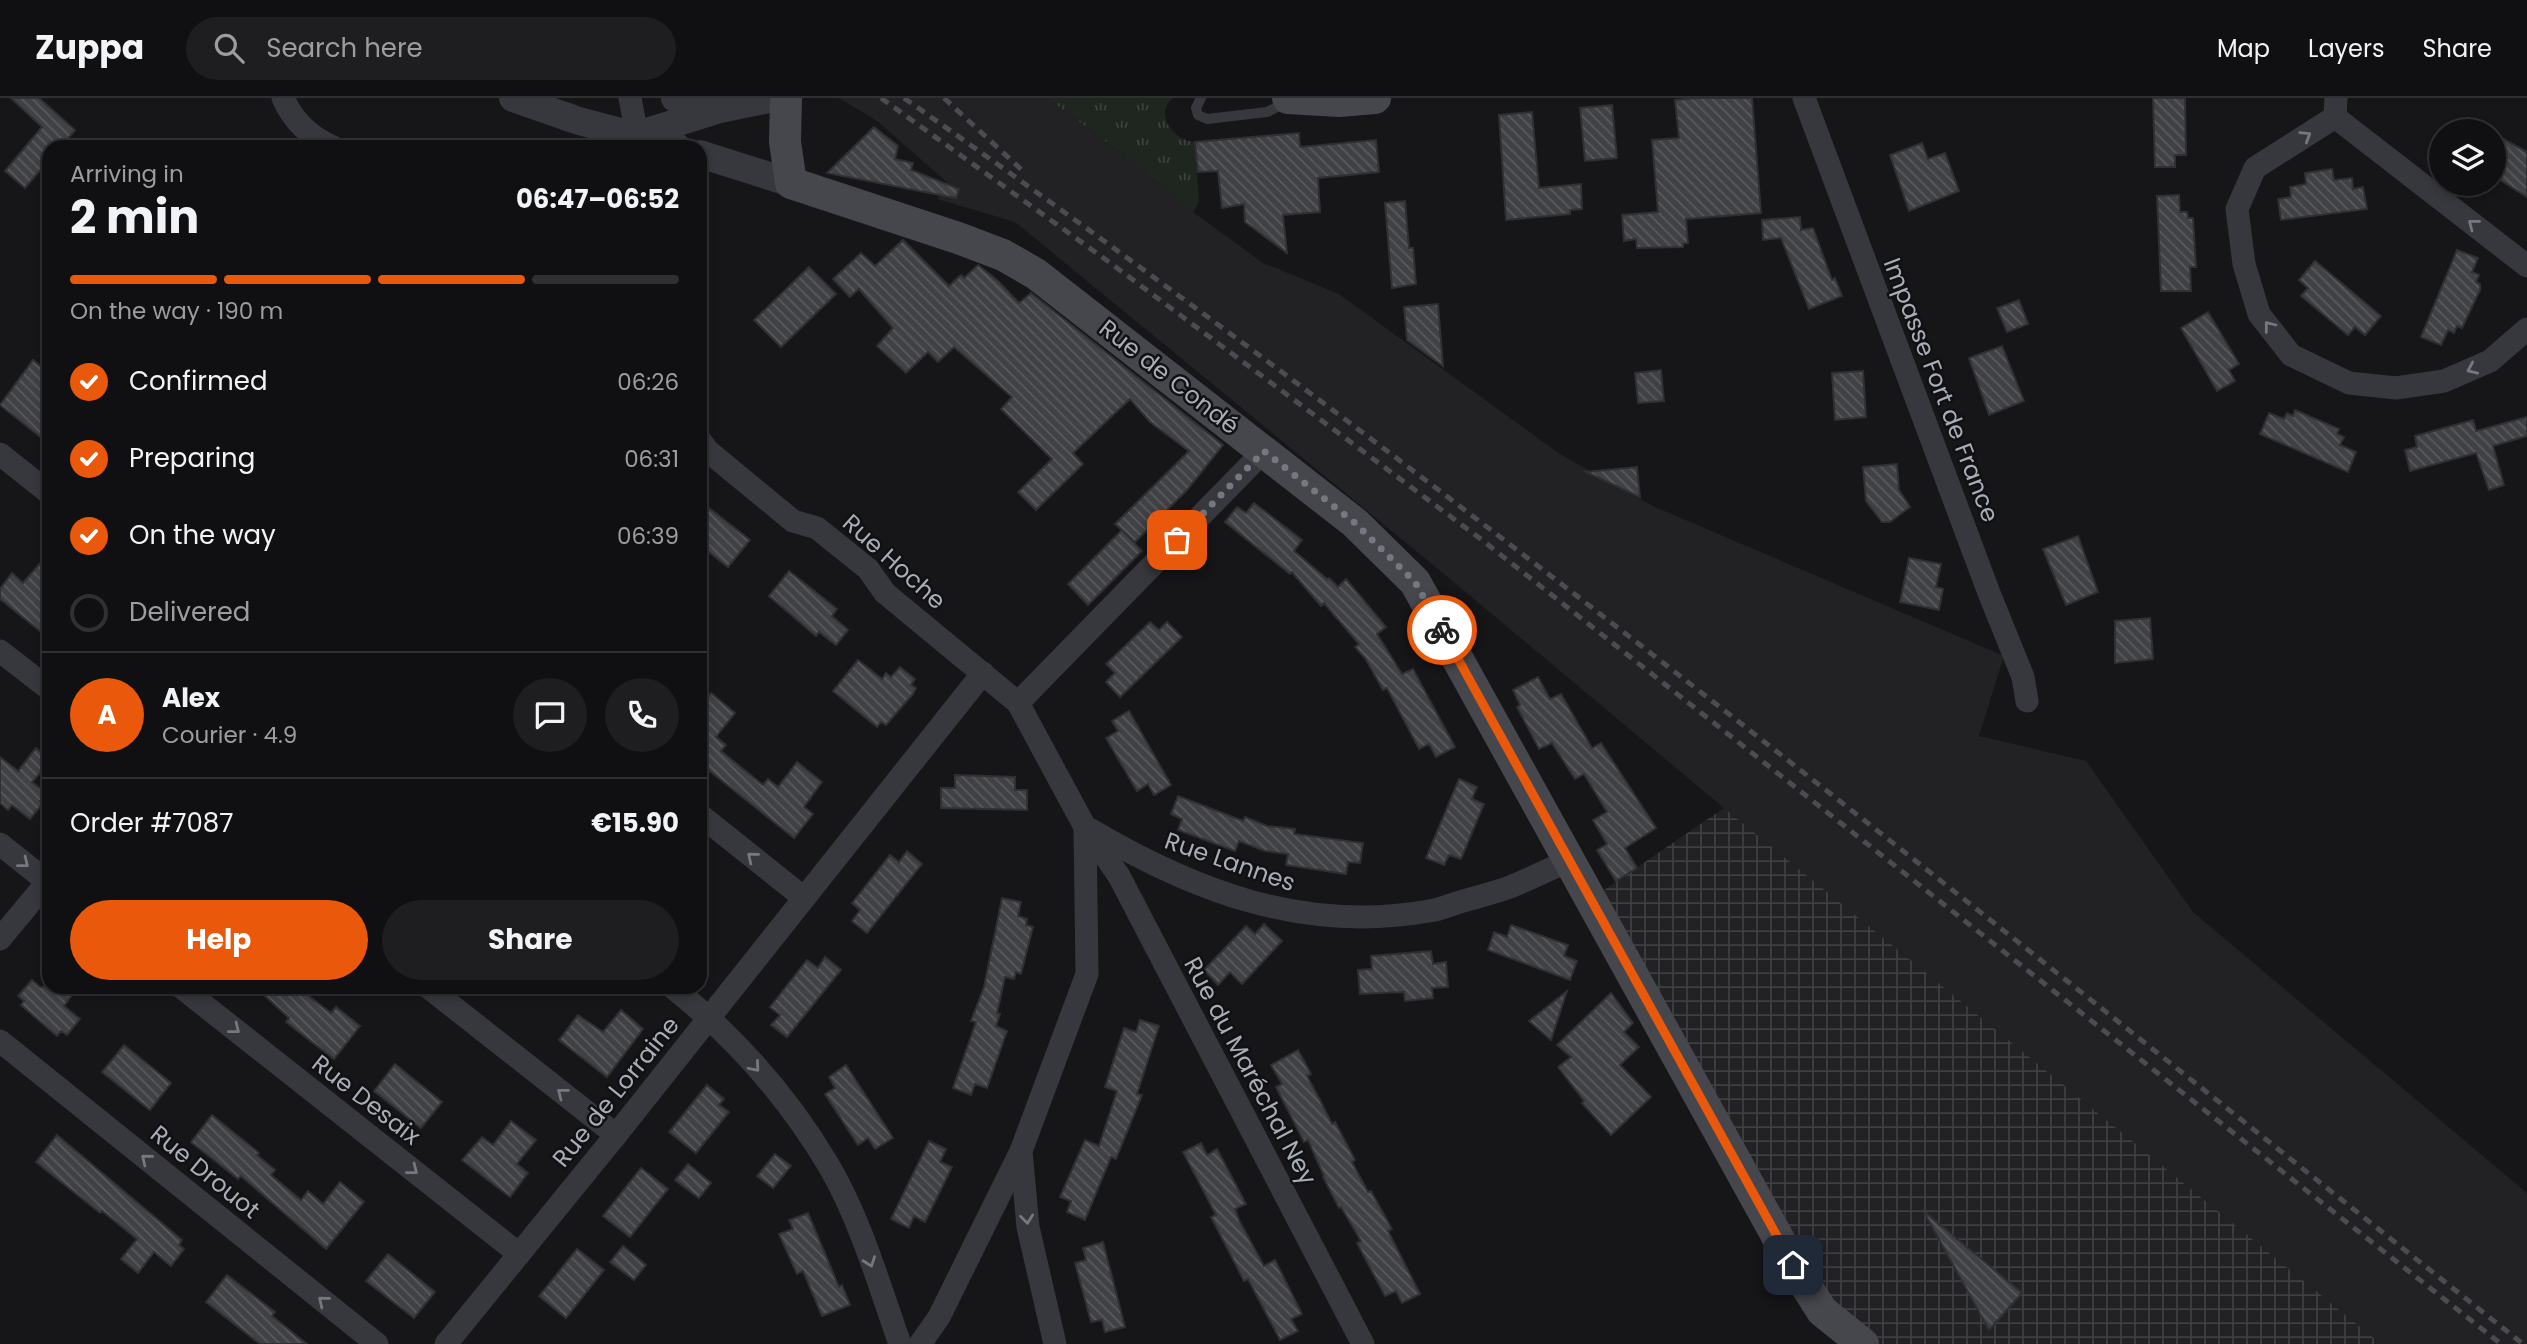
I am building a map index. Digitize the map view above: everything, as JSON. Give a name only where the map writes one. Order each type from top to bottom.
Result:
[{"type":"main road","points":[[786,98],[785,142],[791,183]]},
{"type":"main road","points":[[1291,99],[1339,101],[1375,98]]},
{"type":"main road","name":"Rue de Condé","points":[[791,183],[945,234],[1016,261],[1355,523],[1415,582],[1766,1217],[1822,1311],[1863,1344]]},
{"type":"main road","name":"Rue de Condé","points":[[1822,1311],[1827,1344]]},
{"type":"street","points":[[283,98],[290,115],[317,140]]},
{"type":"street","points":[[513,98],[605,127],[630,140]]},
{"type":"street","points":[[592,98],[605,127]]},
{"type":"street","points":[[630,98],[632,140]]},
{"type":"street","points":[[676,98],[692,105],[720,109]]},
{"type":"street","points":[[635,140],[720,109],[774,98]]},
{"type":"street","name":"Impasse Fort de France","points":[[1804,98],[2023,677],[2027,701]]},
{"type":"street","points":[[2527,265],[2335,108],[2255,168],[2237,209],[2244,264],[2259,314],[2291,355],[2349,383],[2396,388],[2444,382],[2490,362],[2527,329]]},
{"type":"street","name":"Rue de Condé","points":[[707,156],[791,183]]},
{"type":"street","name":"Rue Hoche","points":[[707,450],[793,521],[817,528],[868,569],[885,593],[1018,703]]},
{"type":"street","points":[[1018,703],[1264,451]]},
{"type":"street","points":[[0,454],[42,487]]},
{"type":"street","points":[[0,650],[42,683]]},
{"type":"street","name":"Rue de Lorraine","points":[[446,1344],[616,1135],[982,673]]},
{"type":"street","name":"Rue du Maréchal Ney","points":[[1018,703],[1085,827],[1119,877],[1363,1344]]},
{"type":"street","points":[[707,821],[804,898]]},
{"type":"street","points":[[920,1344],[939,1317],[1021,1151],[1087,974],[1085,827]]},
{"type":"street","name":"Rue Lannes","points":[[1085,827],[1136,857],[1181,878],[1265,907],[1313,915],[1360,917],[1430,911],[1509,888],[1569,861]]},
{"type":"street","points":[[0,844],[42,876]]},
{"type":"street","points":[[0,939],[42,889]]},
{"type":"street","name":"Rue Desaix","points":[[190,994],[519,1254]]},
{"type":"street","points":[[437,994],[616,1135]]},
{"type":"street","points":[[681,994],[734,1042],[794,1112],[830,1168],[856,1223],[900,1344]]},
{"type":"street","name":"Rue Drouot","points":[[0,1041],[377,1344]]},
{"type":"street","points":[[1021,1151],[1028,1227],[1055,1344]]},
{"type":"lane","points":[[1201,98],[1196,108],[1198,116],[1207,119],[1267,113],[1291,99]]},
{"type":"shaded area","points":[[839,98],[1047,98],[1263,263],[1339,294],[1560,454],[1655,507],[2004,656],[1979,736],[2086,761],[2193,912],[2527,1193],[2527,1344],[2381,1344],[1724,808],[1015,222],[937,199],[948,183],[877,121]]},
{"type":"shaded area","points":[[1724,808],[2381,1344],[1857,1344],[1704,1079],[1604,890]]},
{"type":"green space","points":[[1047,98],[1173,98],[1165,111],[1169,126],[1180,137],[1195,142],[1199,202],[1193,212],[1120,152]]},
{"type":"building","points":[[11,98],[39,98],[75,130],[67,140],[42,140],[42,168],[25,188],[5,171],[42,127]]},
{"type":"building","points":[[1752,98],[1761,213],[1686,219],[1688,243],[1683,244],[1683,247],[1637,248],[1636,239],[1624,241],[1622,215],[1658,212],[1652,140],[1679,138],[1675,100]]},
{"type":"building","points":[[2153,98],[2185,98],[2186,155],[2175,155],[2175,167],[2155,167]]},
{"type":"building","points":[[1612,105],[1617,158],[1585,161],[1580,108]]},
{"type":"building","points":[[1532,112],[1539,188],[1581,184],[1582,209],[1570,210],[1570,214],[1506,220],[1499,115]]},
{"type":"building","points":[[874,127],[898,146],[895,159],[913,163],[911,170],[959,189],[956,198],[827,173]]},
{"type":"building","points":[[1299,133],[1300,147],[1376,140],[1379,172],[1318,178],[1320,212],[1283,215],[1287,253],[1245,222],[1244,204],[1222,208],[1218,171],[1198,172],[1195,142]]},
{"type":"building","points":[[2506,141],[2527,152],[2527,197],[2506,184]]},
{"type":"building","points":[[1922,143],[1928,159],[1945,153],[1959,191],[1909,211],[1890,155]]},
{"type":"building","points":[[2332,169],[2334,180],[2352,178],[2353,189],[2363,187],[2367,209],[2281,220],[2278,199],[2291,197],[2290,187],[2306,184],[2305,173]]},
{"type":"building","points":[[2179,195],[2180,212],[2187,212],[2188,218],[2193,218],[2196,267],[2190,267],[2191,291],[2161,291],[2157,196]]},
{"type":"building","points":[[1405,201],[1409,248],[1413,248],[1416,284],[1392,288],[1385,203]]},
{"type":"building","points":[[1800,217],[1801,230],[1813,228],[1832,280],[1835,278],[1842,296],[1809,309],[1781,238],[1763,240],[1762,220]]},
{"type":"building","points":[[903,240],[949,286],[961,275],[964,278],[978,265],[1019,303],[1031,293],[1223,445],[1187,490],[1135,542],[1123,531],[1142,551],[1088,605],[1068,584],[1122,530],[1115,524],[1189,451],[1150,422],[1130,399],[1073,453],[1083,464],[1036,510],[1018,492],[1052,459],[1001,409],[1012,397],[954,347],[938,362],[928,352],[906,373],[877,346],[893,328],[859,289],[850,297],[833,279],[861,253],[875,266]]},
{"type":"building","points":[[2457,250],[2478,258],[2472,272],[2479,275],[2476,282],[2480,284],[2480,290],[2462,328],[2457,326],[2454,333],[2448,330],[2441,345],[2421,337]]},
{"type":"building","points":[[2315,261],[2381,316],[2365,335],[2355,327],[2348,335],[2301,296],[2308,288],[2299,280]]},
{"type":"building","points":[[809,267],[836,294],[781,347],[754,320]]},
{"type":"building","points":[[2019,300],[2028,324],[2007,332],[1997,308]]},
{"type":"building","points":[[1438,304],[1443,366],[1407,340],[1404,307]]},
{"type":"building","points":[[2208,312],[2239,364],[2229,370],[2235,381],[2217,391],[2181,328]]},
{"type":"building","points":[[2002,346],[2024,401],[1989,415],[1969,358]]},
{"type":"building","points":[[33,360],[42,367],[42,438],[0,405]]},
{"type":"building","points":[[1661,370],[1664,401],[1638,403],[1635,373]]},
{"type":"building","points":[[1863,371],[1866,417],[1835,420],[1832,373]]},
{"type":"building","points":[[2295,410],[2339,429],[2337,434],[2344,437],[2340,445],[2356,452],[2348,472],[2260,434],[2269,413],[2284,419],[2287,413],[2293,416]]},
{"type":"building","points":[[2527,417],[2527,436],[2493,446],[2504,485],[2489,490],[2476,453],[2410,471],[2405,450],[2417,447],[2415,436],[2473,420],[2476,431]]},
{"type":"building","points":[[1897,464],[1899,490],[1910,507],[1890,522],[1882,522],[1866,501],[1863,467]]},
{"type":"building","points":[[1637,467],[1640,497],[1586,472]]},
{"type":"building","points":[[1254,503],[1302,540],[1294,551],[1327,579],[1338,587],[1346,579],[1386,627],[1377,634],[1402,674],[1413,669],[1455,747],[1436,757],[1429,744],[1419,749],[1387,688],[1383,690],[1365,658],[1355,647],[1359,644],[1324,603],[1321,606],[1292,572],[1290,574],[1225,522],[1237,507],[1246,513]]},
{"type":"building","points":[[707,506],[750,540],[728,567],[707,550]]},
{"type":"building","points":[[2078,536],[2098,592],[2066,605],[2043,549]]},
{"type":"building","points":[[1909,558],[1941,564],[1936,587],[1943,589],[1939,610],[1900,602]]},
{"type":"building","points":[[42,561],[40,631],[0,599],[0,589],[12,573],[23,583]]},
{"type":"building","points":[[789,571],[837,609],[832,616],[848,630],[836,645],[819,632],[816,636],[769,596]]},
{"type":"building","points":[[2150,618],[2153,659],[2115,663],[2115,621]]},
{"type":"building","points":[[1150,622],[1159,630],[1167,622],[1182,637],[1120,697],[1106,682],[1115,673],[1106,664]]},
{"type":"building","points":[[858,660],[882,679],[886,673],[891,677],[900,667],[915,679],[911,685],[916,688],[913,694],[886,725],[881,722],[877,727],[833,691]]},
{"type":"building","points":[[1538,677],[1550,699],[1561,694],[1592,748],[1601,743],[1656,828],[1625,848],[1637,868],[1616,881],[1597,850],[1607,844],[1593,820],[1607,812],[1584,774],[1575,779],[1552,743],[1539,749],[1517,707],[1520,705],[1513,690]]},
{"type":"building","points":[[711,693],[735,713],[716,737],[726,745],[721,751],[763,785],[768,779],[778,787],[797,762],[822,782],[804,807],[813,814],[794,838],[707,769],[707,698]]},
{"type":"building","points":[[1129,711],[1171,785],[1154,795],[1148,784],[1137,791],[1106,738],[1118,731],[1112,721]]},
{"type":"building","points":[[36,748],[42,753],[42,771],[32,782],[42,790],[42,804],[30,819],[12,805],[8,810],[0,803],[0,757],[18,771]]},
{"type":"building","points":[[955,775],[1015,777],[1015,790],[1027,790],[1027,810],[941,808],[941,788],[955,788]]},
{"type":"building","points":[[1459,779],[1477,787],[1472,799],[1484,804],[1461,859],[1449,855],[1444,865],[1426,858]]},
{"type":"building","points":[[1178,796],[1243,821],[1245,817],[1267,826],[1295,829],[1294,834],[1363,843],[1360,863],[1348,862],[1346,874],[1286,865],[1288,854],[1265,851],[1239,841],[1235,851],[1178,830],[1182,819],[1171,814]]},
{"type":"building","points":[[907,851],[922,864],[867,933],[852,921],[860,910],[852,903],[890,855],[899,862]]},
{"type":"building","points":[[1002,898],[1021,902],[1018,916],[1027,919],[1026,925],[1033,927],[1021,974],[1016,972],[1014,979],[1005,977],[996,1026],[1007,1031],[987,1088],[975,1084],[971,1095],[953,1088],[976,1022],[971,1021],[984,987]]},
{"type":"building","points":[[1264,924],[1282,941],[1242,984],[1230,972],[1218,985],[1204,970],[1246,926],[1255,934]]},
{"type":"building","points":[[1511,925],[1568,945],[1564,956],[1577,961],[1570,980],[1488,950],[1494,932],[1507,937]]},
{"type":"building","points":[[1431,951],[1433,964],[1446,962],[1448,987],[1432,988],[1433,998],[1405,1001],[1404,992],[1360,994],[1358,970],[1372,969],[1371,956]]},
{"type":"building","points":[[825,957],[841,970],[787,1037],[771,1025],[780,1015],[770,1007],[807,960],[818,968]]},
{"type":"building","points":[[32,980],[42,987],[42,994],[73,994],[64,1006],[80,1019],[67,1035],[61,1031],[57,1036],[21,1005],[24,1001],[18,996]]},
{"type":"building","points":[[1567,991],[1551,1040],[1529,1021]]},
{"type":"building","points":[[1611,993],[1633,1023],[1624,1032],[1639,1047],[1620,1065],[1651,1097],[1611,1135],[1582,1103],[1584,1101],[1558,1067],[1571,1057],[1557,1045]]},
{"type":"building","points":[[263,994],[306,994],[331,1013],[336,1007],[360,1026],[334,1059],[286,1022],[289,1018]]},
{"type":"building","points":[[621,1010],[643,1029],[607,1077],[559,1040],[578,1015],[603,1032]]},
{"type":"building","points":[[1140,1020],[1159,1026],[1137,1094],[1142,1095],[1116,1159],[1111,1157],[1085,1220],[1067,1212],[1071,1201],[1060,1197],[1085,1140],[1099,1146],[1117,1091],[1105,1087],[1124,1028],[1136,1032]]},
{"type":"building","points":[[124,1045],[171,1083],[150,1110],[102,1072]]},
{"type":"building","points":[[1298,1050],[1311,1074],[1307,1076],[1332,1124],[1335,1122],[1355,1160],[1352,1162],[1392,1229],[1388,1231],[1420,1294],[1402,1303],[1396,1291],[1385,1296],[1357,1243],[1361,1241],[1341,1207],[1339,1208],[1308,1140],[1304,1142],[1276,1087],[1282,1084],[1271,1065]]},
{"type":"building","points":[[395,1064],[442,1102],[421,1128],[374,1091]]},
{"type":"building","points":[[846,1065],[893,1138],[875,1149],[868,1138],[858,1145],[825,1094],[835,1088],[829,1077]]},
{"type":"building","points":[[707,1085],[724,1099],[719,1105],[729,1112],[696,1153],[669,1132]]},
{"type":"building","points":[[212,1115],[259,1153],[257,1155],[275,1170],[271,1175],[301,1200],[308,1191],[323,1204],[340,1182],[364,1202],[326,1249],[241,1176],[238,1179],[191,1142]]},
{"type":"building","points":[[511,1121],[536,1140],[517,1164],[528,1173],[510,1197],[462,1160],[482,1137],[493,1145]]},
{"type":"building","points":[[57,1135],[182,1240],[179,1245],[184,1249],[171,1266],[154,1252],[138,1273],[121,1259],[137,1239],[36,1162]]},
{"type":"building","points":[[929,1141],[946,1149],[940,1162],[952,1167],[925,1222],[914,1216],[909,1228],[891,1219]]},
{"type":"building","points":[[1201,1143],[1207,1155],[1217,1149],[1246,1204],[1235,1209],[1240,1222],[1264,1266],[1275,1260],[1302,1314],[1291,1319],[1298,1331],[1280,1340],[1248,1279],[1244,1281],[1211,1217],[1216,1215],[1183,1152]]},
{"type":"building","points":[[775,1154],[791,1166],[773,1188],[757,1176]]},
{"type":"building","points":[[688,1164],[711,1183],[699,1198],[675,1180]]},
{"type":"building","points":[[641,1168],[668,1189],[630,1237],[603,1216]]},
{"type":"building","points":[[808,1213],[839,1287],[842,1285],[850,1305],[822,1316],[803,1271],[797,1274],[779,1234],[793,1229],[789,1220]]},
{"type":"building","points":[[1925,1214],[2022,1293],[1989,1330]]},
{"type":"building","points":[[1103,1242],[1125,1327],[1105,1332],[1102,1320],[1091,1322],[1075,1263],[1086,1260],[1083,1248]]},
{"type":"building","points":[[623,1246],[646,1265],[634,1280],[610,1262]]},
{"type":"building","points":[[577,1249],[604,1270],[566,1318],[539,1296]]},
{"type":"building","points":[[388,1254],[435,1292],[414,1318],[366,1281]]},
{"type":"building","points":[[227,1275],[275,1312],[272,1316],[307,1344],[260,1344],[206,1302]]},
{"type":"railway","points":[[881,98],[1109,262],[1482,540],[2501,1344]]},
{"type":"railway","points":[[904,98],[1112,247],[1521,553],[1924,867],[2523,1344]]},
{"type":"railway","points":[[944,98],[1024,172]]},
{"type":"way so far","points":[[1177,540],[1264,451],[1355,523],[1415,582],[1442,630]]},
{"type":"route","points":[[1442,630],[1793,1265]]}]
